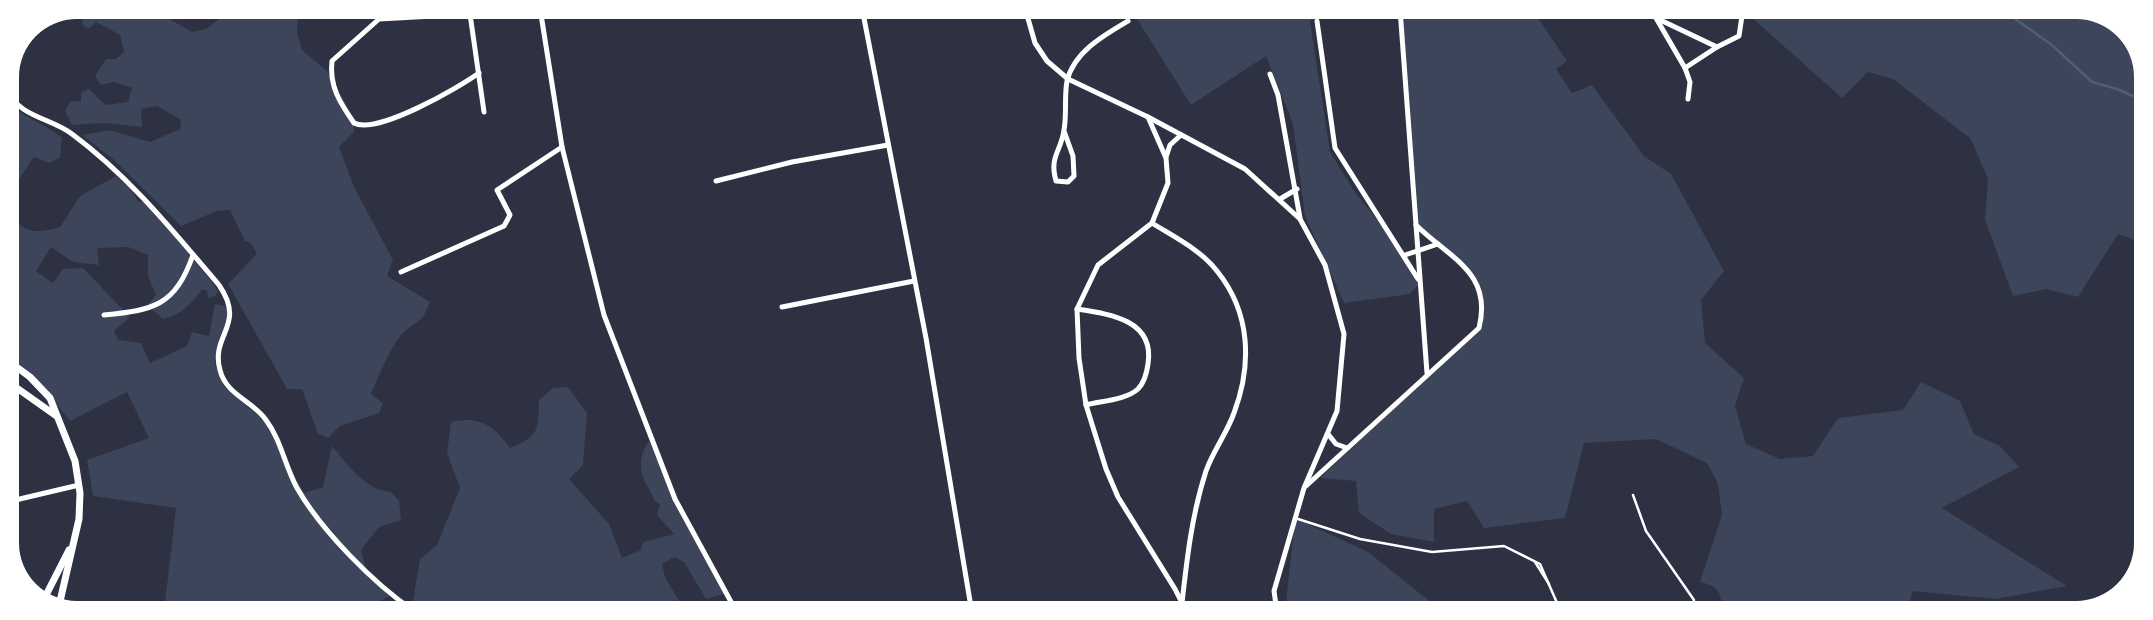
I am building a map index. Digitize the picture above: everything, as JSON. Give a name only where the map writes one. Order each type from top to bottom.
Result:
[{"type":"street","points":[[379,19],[332,61],[330,76],[334,91],[354,123],[370,127],[454,91],[479,73]]},
{"type":"street","points":[[471,19],[484,112]]},
{"type":"street","points":[[542,19],[562,147],[604,315],[676,499],[731,601]]},
{"type":"street","points":[[864,19],[914,281],[969,601]]},
{"type":"street","points":[[1028,19],[1035,43],[1047,61],[1068,79],[1148,117],[1245,169],[1300,219],[1325,265],[1344,334],[1337,411],[1304,488],[1274,591],[1275,601]]},
{"type":"street","points":[[1400,19],[1427,373]]},
{"type":"street","points":[[1657,19],[1685,68],[1690,82],[1688,99]]},
{"type":"street","points":[[1658,19],[1717,47]]},
{"type":"street","points":[[1685,68],[1739,36],[1742,19]]},
{"type":"street","points":[[1064,131],[1073,156],[1074,176],[1068,182],[1056,181],[1051,164],[1064,131],[1068,79],[1074,65],[1098,38],[1128,21]]},
{"type":"street","points":[[1317,21],[1335,148],[1405,255],[1420,283]]},
{"type":"street","points":[[1270,74],[1278,95],[1297,189],[1300,219]]},
{"type":"street","points":[[19,106],[71,133],[129,181],[219,285],[231,306],[232,314],[218,362],[229,387],[265,418],[296,486],[330,531],[399,601]]},
{"type":"street","points":[[1148,117],[1166,158],[1168,183],[1152,223],[1097,265],[1077,309],[1079,358],[1086,405],[1118,497],[1181,601]]},
{"type":"street","points":[[1166,158],[1170,145],[1181,135]]},
{"type":"street","points":[[716,181],[792,162],[888,145]]},
{"type":"street","points":[[401,272],[504,226],[510,215],[497,190],[562,147]]},
{"type":"street","points":[[1280,199],[1297,189]]},
{"type":"street","points":[[1152,223],[1191,248],[1217,271],[1236,307],[1248,345],[1243,386],[1233,416],[1207,468],[1195,509],[1182,601]]},
{"type":"street","points":[[1304,488],[1479,328],[1483,297],[1478,284],[1462,264],[1416,225]]},
{"type":"street","points":[[1405,255],[1438,244]]},
{"type":"street","points":[[104,315],[148,310],[170,298],[186,275],[193,255]]},
{"type":"street","points":[[782,307],[914,281]]},
{"type":"street","points":[[1077,309],[1129,321],[1144,334],[1150,350],[1147,372],[1139,388],[1124,396],[1086,405]]},
{"type":"street","points":[[19,372],[45,392],[53,404],[75,461],[79,485],[79,519],[60,598]]},
{"type":"street","points":[[19,390],[55,415]]},
{"type":"street","points":[[1328,433],[1336,444],[1347,448]]},
{"type":"street","points":[[19,499],[79,485]]},
{"type":"street","points":[[47,593],[71,546]]},
{"type":"lane","points":[[1633,495],[1646,531],[1693,601]]},
{"type":"lane","points":[[1295,518],[1360,539],[1432,552],[1504,546],[1544,569],[1556,601]]},
{"type":"shaded area","points":[[170,19],[192,32],[206,29],[219,19],[298,19],[297,32],[302,50],[327,71],[354,118],[354,132],[339,147],[355,189],[393,260],[387,276],[430,302],[421,319],[397,340],[385,363],[371,394],[383,403],[379,413],[340,426],[328,438],[318,434],[302,389],[287,389],[228,284],[257,254],[250,242],[245,241],[230,210],[217,211],[181,226],[113,159],[82,135],[110,130],[150,142],[180,129],[181,120],[157,106],[141,109],[142,127],[104,123],[72,125],[65,111],[70,102],[81,101],[81,93],[89,89],[105,105],[128,102],[132,88],[113,82],[101,85],[95,76],[106,59],[116,59],[124,52],[120,35],[96,22],[90,28],[84,27],[82,21]]},
{"type":"shaded area","points":[[1137,19],[1313,19],[1310,21],[1330,152],[1354,191],[1405,255],[1420,283],[1410,294],[1344,303],[1305,216],[1293,124],[1266,56],[1191,105]]},
{"type":"shaded area","points":[[1399,19],[1539,19],[1567,61],[1556,69],[1572,93],[1592,85],[1644,156],[1671,174],[1724,271],[1701,300],[1705,343],[1744,378],[1735,406],[1746,444],[1780,459],[1813,456],[1838,418],[1903,410],[1921,382],[1960,401],[1974,434],[2000,446],[2019,467],[1942,508],[2067,586],[1995,599],[1913,591],[1910,601],[1723,601],[1714,587],[1700,582],[1722,515],[1718,484],[1707,463],[1656,439],[1584,443],[1565,518],[1484,528],[1467,501],[1434,509],[1434,542],[1391,534],[1359,513],[1356,481],[1320,478],[1479,328],[1483,297],[1462,264],[1416,225]]},
{"type":"shaded area","points":[[1753,19],[2076,19],[2098,24],[2108,29],[2124,45],[2133,66],[2134,240],[2118,234],[2078,297],[2046,289],[2013,296],[1985,220],[1988,179],[1971,139],[1893,79],[1868,72],[1842,98]]},
{"type":"shaded area","points":[[19,110],[62,138],[60,158],[49,163],[34,157],[19,179]]},
{"type":"shaded area","points":[[116,176],[131,189],[138,202],[145,202],[218,292],[208,298],[207,291],[202,289],[186,308],[163,319],[147,305],[156,295],[148,276],[148,255],[128,247],[97,248],[99,265],[73,262],[51,247],[36,271],[53,283],[63,269],[83,268],[130,317],[114,331],[118,340],[141,343],[150,363],[187,346],[192,332],[209,336],[215,304],[226,306],[228,314],[215,363],[224,386],[265,422],[304,493],[323,487],[332,446],[365,482],[391,492],[399,501],[401,520],[379,527],[361,550],[368,577],[390,596],[380,601],[165,601],[176,508],[93,496],[87,460],[149,438],[127,392],[70,421],[47,392],[19,370],[19,225],[37,231],[60,227],[80,196]]},
{"type":"shaded area","points":[[568,387],[587,413],[583,465],[569,479],[609,524],[622,558],[641,550],[643,542],[674,534],[657,515],[660,504],[654,499],[642,472],[641,460],[649,441],[724,594],[706,599],[684,562],[674,557],[662,564],[665,577],[679,601],[413,601],[420,559],[437,545],[460,488],[447,453],[451,422],[470,420],[485,424],[510,448],[527,440],[535,431],[539,400],[553,388]]},
{"type":"shaded area","points":[[1295,518],[1368,552],[1429,601],[1286,601]]},
{"type":"waterway","points":[[2015,19],[2052,45],[2092,82],[2134,97]]}]
